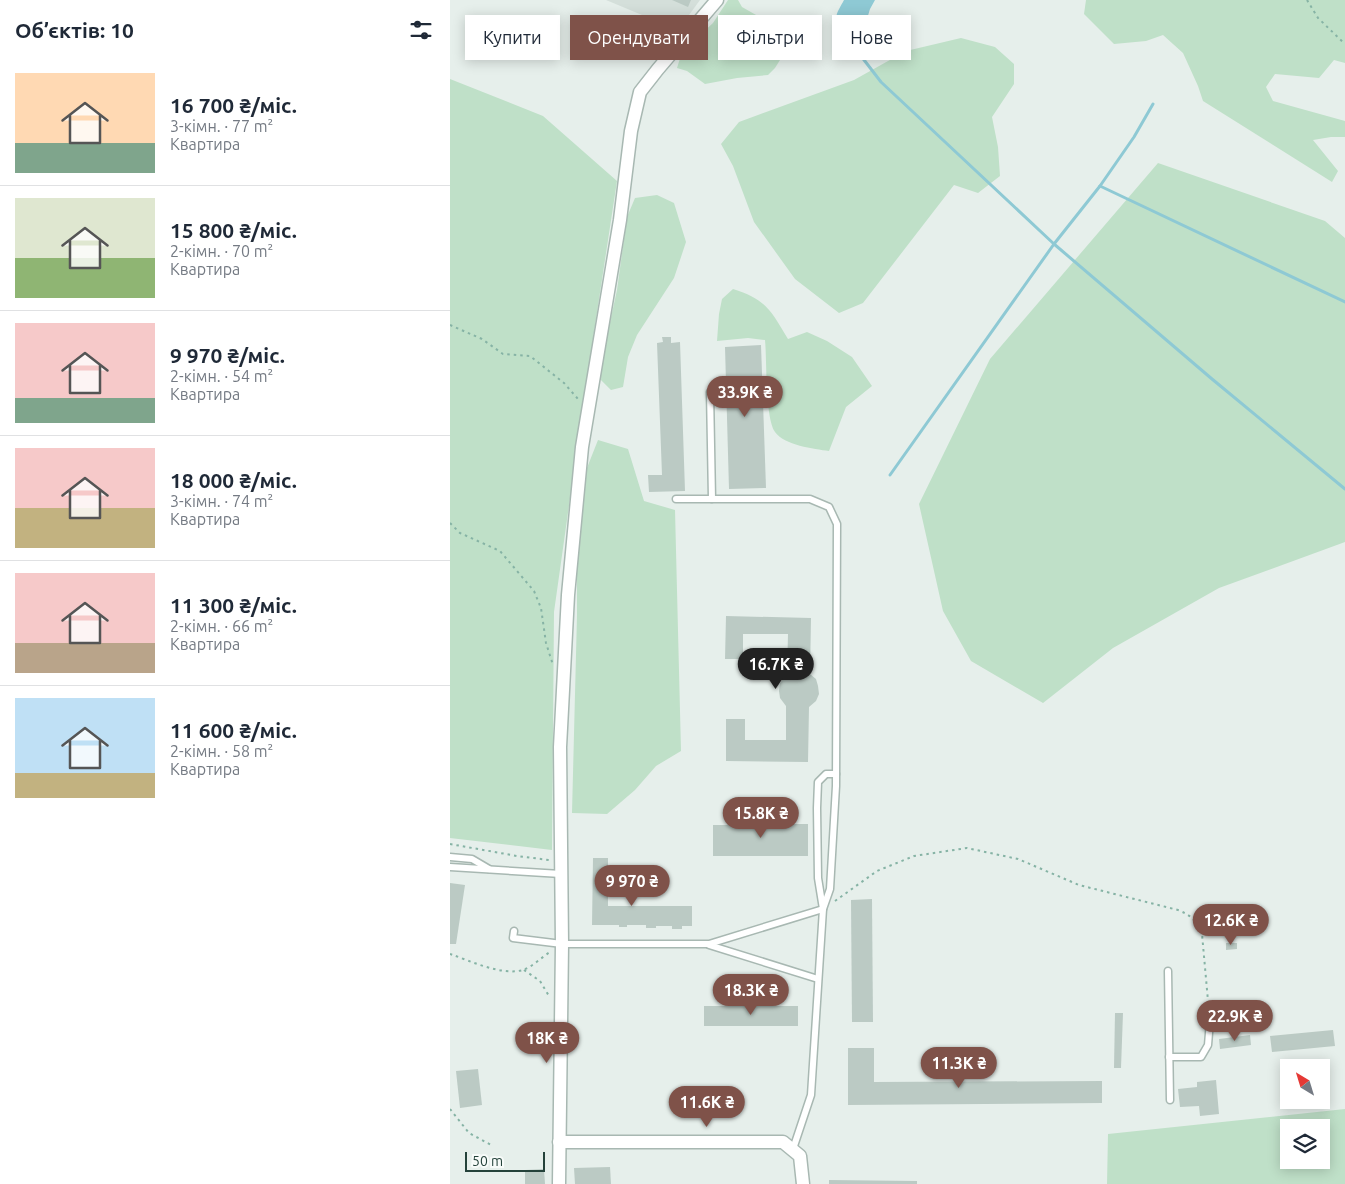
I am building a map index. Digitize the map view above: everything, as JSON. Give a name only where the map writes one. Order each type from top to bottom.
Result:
[{"type":"street","points":[[559,1184],[562,944],[560,747],[568,595],[582,447],[620,220],[631,131],[640,92],[717,0]]},
{"type":"street","points":[[559,1142],[631,1144],[782,1142],[800,1156],[803,1184]]},
{"type":"lane","points":[[710,392],[712,499]]},
{"type":"lane","points":[[676,499],[810,499],[829,507],[837,524],[836,774],[830,889],[823,909]]},
{"type":"lane","points":[[793,1149],[811,1096],[823,909],[818,878],[818,782],[826,774],[836,774]]},
{"type":"lane","points":[[450,857],[472,859],[491,870]]},
{"type":"lane","points":[[450,867],[491,870],[561,868]]},
{"type":"lane","points":[[514,931],[513,938],[562,944],[708,944],[823,909]]},
{"type":"lane","points":[[708,944],[818,978]]},
{"type":"lane","points":[[1168,971],[1170,1100]]},
{"type":"lane","points":[[1169,1057],[1201,1057],[1208,1045],[1210,1021]]},
{"type":"path","points":[[1307,0],[1318,18],[1345,44]]},
{"type":"path","points":[[450,325],[482,339],[503,354],[530,356],[564,383],[588,411]]},
{"type":"path","points":[[450,522],[460,532],[500,551],[534,591],[541,608],[546,643],[552,664],[564,674]]},
{"type":"path","points":[[450,844],[517,856],[561,868]]},
{"type":"path","points":[[823,909],[877,871],[914,856],[967,848],[1018,859],[1079,885],[1178,910],[1190,915],[1198,924],[1202,934],[1210,1021]]},
{"type":"path","points":[[524,970],[562,944]]},
{"type":"path","points":[[450,954],[484,967],[524,970],[540,980],[561,1012]]},
{"type":"path","points":[[450,1109],[469,1133],[493,1146]]},
{"type":"shaded area","points":[[606,0],[700,0],[689,15],[642,15]]},
{"type":"green space","points":[[728,0],[738,0],[742,7],[756,15],[718,15]]},
{"type":"green space","points":[[1086,0],[1345,0],[1345,63],[1334,60],[1319,78],[1275,74],[1266,87],[1273,101],[1345,121],[1345,137],[1313,140],[1338,171],[1332,182],[1203,101],[1183,53],[1163,35],[1146,41],[1114,44],[1084,14]]},
{"type":"green space","points":[[718,15],[718,60],[780,60],[775,68],[768,75],[705,84],[687,71],[677,68],[680,60],[708,60],[708,28]]},
{"type":"green space","points":[[961,38],[995,47],[1014,64],[1014,84],[992,117],[998,147],[1000,176],[978,193],[954,185],[863,303],[839,313],[795,279],[754,222],[733,166],[721,144],[739,122],[854,80],[890,60],[911,60],[911,50]]},
{"type":"green space","points":[[450,79],[543,116],[617,181],[554,612],[552,850],[450,838]]},
{"type":"green space","points":[[1158,163],[1325,221],[1345,238],[1345,542],[1219,588],[1113,648],[1043,703],[971,661],[943,611],[919,504],[990,359]]},
{"type":"green space","points":[[657,195],[674,203],[686,242],[674,278],[637,335],[628,357],[623,387],[611,390],[598,377],[617,290],[627,217],[635,198]]},
{"type":"green space","points":[[733,289],[753,297],[767,307],[788,339],[807,332],[827,341],[852,357],[872,386],[846,407],[829,451],[808,448],[792,443],[775,432],[768,402],[765,340],[748,338],[717,341],[722,299]]},
{"type":"green space","points":[[598,440],[628,449],[644,501],[675,510],[681,751],[656,766],[635,790],[607,814],[572,813],[577,543],[583,478]]},
{"type":"green space","points":[[1345,1109],[1345,1184],[1107,1184],[1108,1134]]},
{"type":"water","points":[[844,0],[875,0],[868,15],[837,15]]},
{"type":"building","points":[[672,0],[691,0],[688,7]]},
{"type":"building","points":[[662,337],[671,337],[671,343],[680,342],[685,491],[649,492],[648,475],[662,475],[657,343],[663,342]]},
{"type":"building","points":[[761,345],[766,488],[729,489],[725,347]]},
{"type":"building","points":[[726,616],[811,618],[810,674],[816,679],[819,694],[816,701],[809,707],[808,762],[726,761],[726,719],[745,719],[745,740],[786,740],[786,706],[780,698],[779,691],[780,683],[787,674],[788,634],[743,634],[743,659],[725,659]]},
{"type":"building","points":[[750,809],[763,809],[763,824],[808,824],[808,856],[713,856],[713,825],[750,825]]},
{"type":"building","points":[[593,858],[608,858],[608,906],[692,906],[692,926],[672,929],[672,926],[646,928],[646,925],[619,927],[619,925],[592,925]]},
{"type":"building","points":[[450,883],[465,885],[456,944],[450,944]]},
{"type":"building","points":[[872,899],[873,1022],[852,1022],[851,900]]},
{"type":"building","points":[[1226,943],[1237,943],[1237,949],[1226,950]]},
{"type":"building","points":[[704,1006],[798,1006],[798,1026],[704,1026]]},
{"type":"building","points":[[1115,1013],[1123,1013],[1121,1068],[1114,1068]]},
{"type":"building","points":[[1333,1030],[1335,1046],[1272,1052],[1270,1036]]},
{"type":"building","points":[[1250,1035],[1251,1045],[1220,1049],[1219,1039]]},
{"type":"building","points":[[848,1048],[874,1048],[874,1082],[1102,1081],[1102,1103],[848,1105]]},
{"type":"building","points":[[478,1069],[482,1105],[460,1108],[456,1071]]},
{"type":"building","points":[[1216,1080],[1219,1114],[1200,1116],[1199,1106],[1180,1107],[1178,1089],[1197,1087],[1197,1082]]},
{"type":"building","points":[[610,1167],[611,1184],[575,1184],[574,1168]]},
{"type":"building","points":[[544,1169],[545,1184],[525,1184],[525,1170]]},
{"type":"building","points":[[829,1180],[917,1181],[917,1184],[829,1184]]},
{"type":"waterway","points":[[864,60],[881,82],[1054,244],[1212,379],[1345,489]]},
{"type":"waterway","points":[[890,475],[1054,244],[1100,186],[1134,137],[1153,104]]},
{"type":"waterway","points":[[1100,186],[1345,302]]}]
